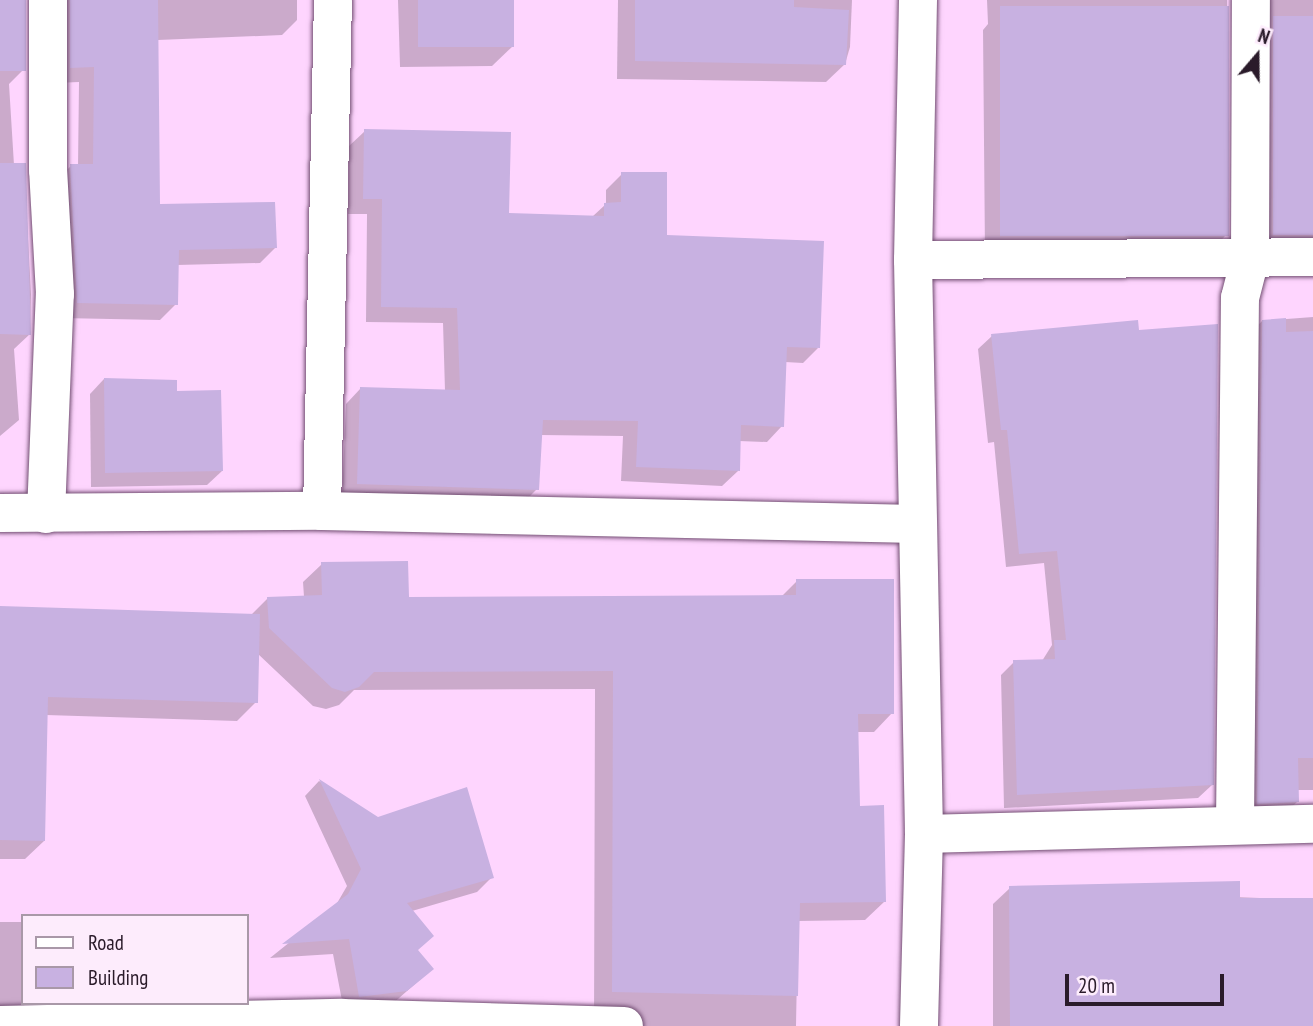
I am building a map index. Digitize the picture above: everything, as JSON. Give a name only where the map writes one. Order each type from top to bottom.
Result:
[{"type":"street","points":[[46,514],[55,294],[48,170],[48,0]]},
{"type":"street","points":[[322,511],[333,0]]},
{"type":"street","points":[[918,0],[913,260],[924,834],[919,1026]]},
{"type":"street","points":[[1235,825],[1240,298],[1250,259],[1251,0]]},
{"type":"street","points":[[913,260],[1313,257]]},
{"type":"street","points":[[0,513],[322,511],[917,524]]},
{"type":"street","points":[[924,834],[1313,824]]},
{"type":"street","points":[[0,1025],[342,1022],[624,1026]]},
{"type":"building","points":[[0,0],[26,0],[26,71],[0,71]]},
{"type":"building","points":[[70,0],[158,0],[160,204],[275,202],[277,248],[179,250],[178,305],[77,303],[70,164],[93,164],[94,67],[70,68]]},
{"type":"building","points":[[418,0],[514,0],[514,47],[418,47]]},
{"type":"building","points":[[635,0],[794,0],[794,7],[849,10],[846,65],[635,61]]},
{"type":"building","points":[[1000,6],[1229,6],[1229,236],[1000,236]]},
{"type":"building","points":[[1273,16],[1313,16],[1313,235],[1273,235]]},
{"type":"building","points":[[364,129],[511,132],[509,213],[604,216],[604,203],[621,202],[621,172],[667,172],[667,235],[824,241],[820,348],[787,347],[784,427],[741,425],[740,471],[636,467],[638,421],[543,420],[539,490],[357,484],[360,387],[460,390],[457,308],[381,307],[382,199],[363,199]]},
{"type":"building","points":[[0,163],[26,163],[31,335],[0,334]]},
{"type":"building","points":[[1286,318],[1286,332],[1313,331],[1313,758],[1298,758],[1299,802],[1257,804],[1262,320]]},
{"type":"building","points":[[1138,320],[1139,330],[1218,324],[1214,785],[1017,795],[1013,660],[1055,659],[1054,640],[1066,640],[1057,551],[1019,554],[1007,430],[1001,430],[991,334]]},
{"type":"building","points":[[104,378],[177,380],[177,391],[221,390],[223,471],[105,473]]},
{"type":"building","points":[[408,561],[409,597],[796,595],[796,579],[894,579],[894,714],[858,714],[860,806],[884,805],[886,902],[800,903],[798,996],[612,992],[613,671],[374,672],[359,687],[345,692],[332,688],[269,628],[267,597],[322,595],[321,562]]},
{"type":"building","points":[[0,606],[260,614],[258,703],[48,697],[45,841],[0,840]]},
{"type":"building","points":[[319,779],[378,817],[467,787],[494,878],[407,903],[434,936],[418,950],[434,969],[407,991],[359,997],[349,939],[282,944],[348,894],[361,869]]},
{"type":"building","points":[[1240,881],[1240,898],[1313,898],[1313,1026],[1010,1026],[1009,886]]}]
